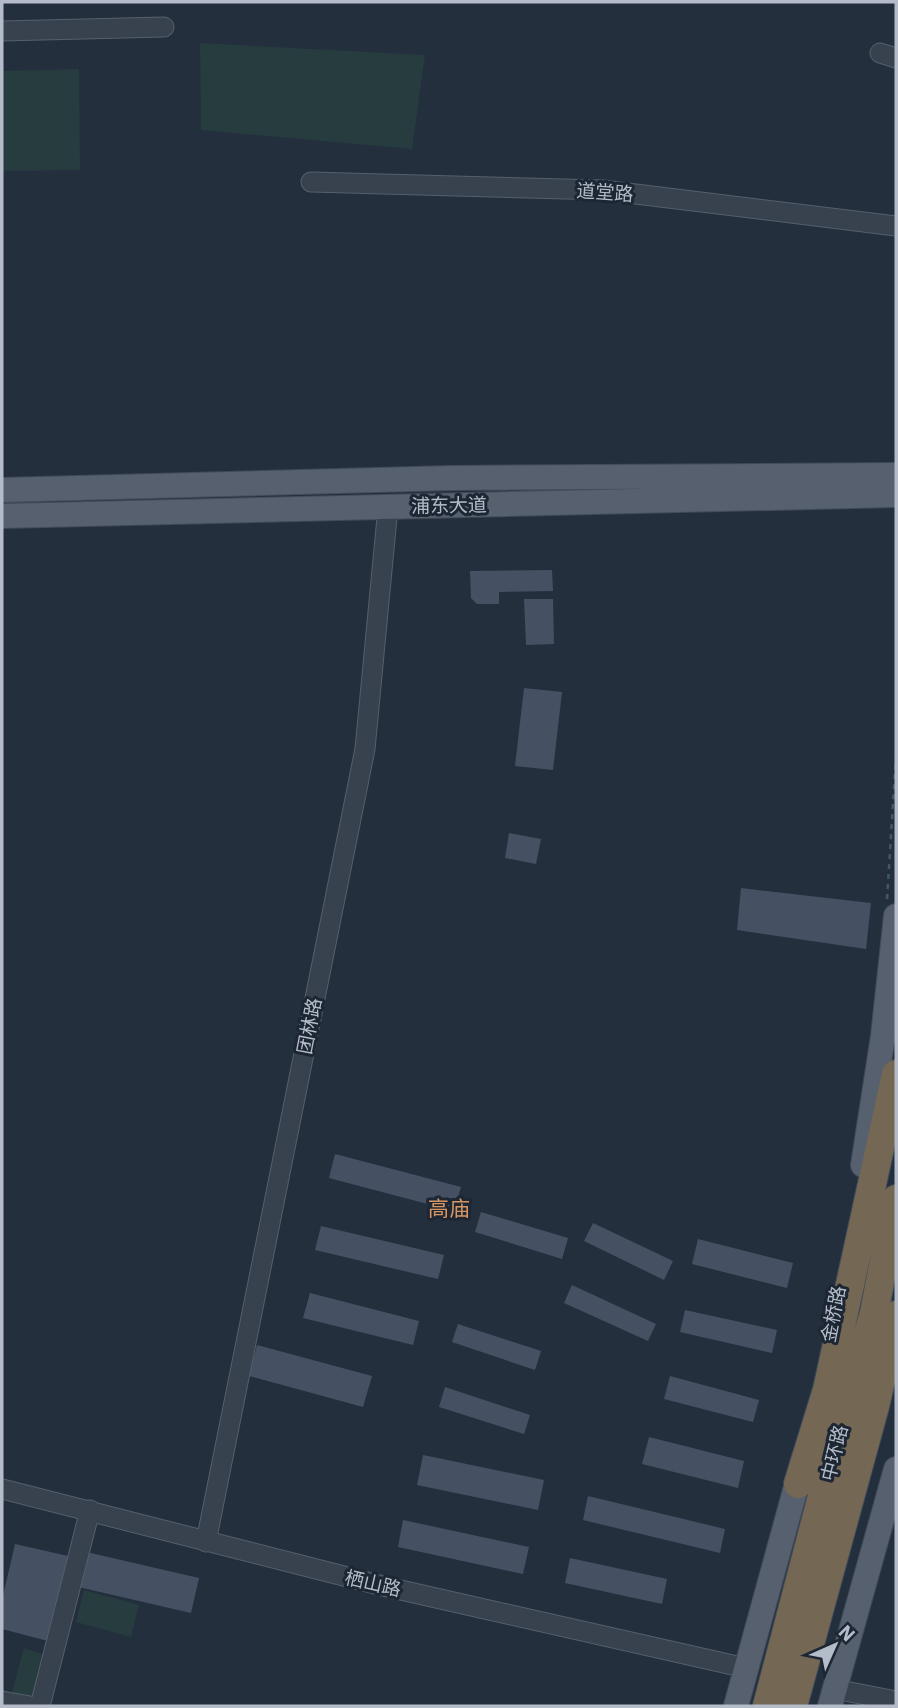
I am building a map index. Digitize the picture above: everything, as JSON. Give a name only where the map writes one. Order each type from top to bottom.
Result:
[{"type":"highway","points":[[798,1484],[827,1390],[896,1074]]},
{"type":"highway","points":[[841,1424],[896,1093]]},
{"type":"highway","name":"中环路","points":[[767,1706],[841,1424],[874,1313],[896,1199]]},
{"type":"highway","name":"中环路","points":[[793,1706],[872,1419],[896,1315]]},
{"type":"highway","points":[[812,1706],[896,1398]]},
{"type":"main road","name":"浦东大道","points":[[2,490],[451,478],[896,475]]},
{"type":"main road","name":"浦东大道","points":[[2,516],[896,495]]},
{"type":"main road","name":"金桥路","points":[[736,1706],[798,1484],[867,1146],[891,912]]},
{"type":"main road","points":[[832,1698],[896,1469]]},
{"type":"street","points":[[2,32],[164,27]]},
{"type":"street","name":"道堂路","points":[[311,182],[603,190],[896,226]]},
{"type":"street","name":"团林路","points":[[206,1542],[365,749],[388,507]]},
{"type":"street","name":"栖山路","points":[[2,1489],[383,1586],[746,1668]]},
{"type":"street","points":[[40,1706],[90,1510]]},
{"type":"street","points":[[832,1698],[896,1701]]},
{"type":"street","points":[[2,1701],[30,1706]]},
{"type":"path","points":[[891,912],[896,756]]},
{"type":"green space","points":[[200,43],[425,55],[412,149],[201,130]]},
{"type":"green space","points":[[79,69],[80,170],[2,171],[2,71]]},
{"type":"green space","points":[[84,1590],[139,1605],[131,1637],[76,1622]]},
{"type":"green space","points":[[24,1648],[48,1656],[36,1703],[11,1695]]},
{"type":"building","points":[[552,570],[553,591],[499,592],[499,604],[477,604],[471,598],[470,571]]},
{"type":"building","points":[[524,599],[553,599],[554,644],[526,645]]},
{"type":"building","points":[[524,688],[562,692],[553,770],[515,766]]},
{"type":"building","points":[[509,833],[541,839],[536,864],[505,858]]},
{"type":"building","points":[[741,888],[871,903],[866,949],[737,930]]},
{"type":"building","points":[[335,1154],[461,1187],[454,1211],[329,1178]]},
{"type":"building","points":[[481,1212],[568,1238],[562,1259],[475,1232]]},
{"type":"building","points":[[593,1223],[673,1261],[664,1280],[584,1241]]},
{"type":"building","points":[[321,1226],[444,1255],[438,1279],[315,1250]]},
{"type":"building","points":[[698,1239],[793,1263],[787,1288],[692,1264]]},
{"type":"building","points":[[572,1285],[656,1324],[648,1341],[564,1303]]},
{"type":"building","points":[[310,1293],[419,1321],[413,1345],[303,1318]]},
{"type":"building","points":[[685,1310],[777,1330],[772,1353],[680,1332]]},
{"type":"building","points":[[458,1324],[541,1351],[535,1370],[452,1342]]},
{"type":"building","points":[[257,1345],[372,1376],[363,1407],[249,1376]]},
{"type":"building","points":[[670,1376],[759,1400],[753,1422],[664,1399]]},
{"type":"building","points":[[445,1387],[530,1415],[524,1434],[439,1407]]},
{"type":"building","points":[[649,1437],[744,1461],[738,1488],[642,1464]]},
{"type":"building","points":[[423,1455],[544,1480],[538,1510],[417,1485]]},
{"type":"building","points":[[588,1496],[725,1529],[720,1553],[583,1520]]},
{"type":"building","points":[[403,1520],[529,1547],[523,1574],[398,1547]]},
{"type":"building","points":[[15,1544],[68,1556],[48,1641],[2,1629],[2,1600]]},
{"type":"building","points":[[82,1551],[199,1578],[191,1613],[74,1586]]},
{"type":"building","points":[[570,1558],[667,1579],[662,1604],[565,1583]]},
{"type":"district","name":"高庙","points":[[449,1208]]}]
